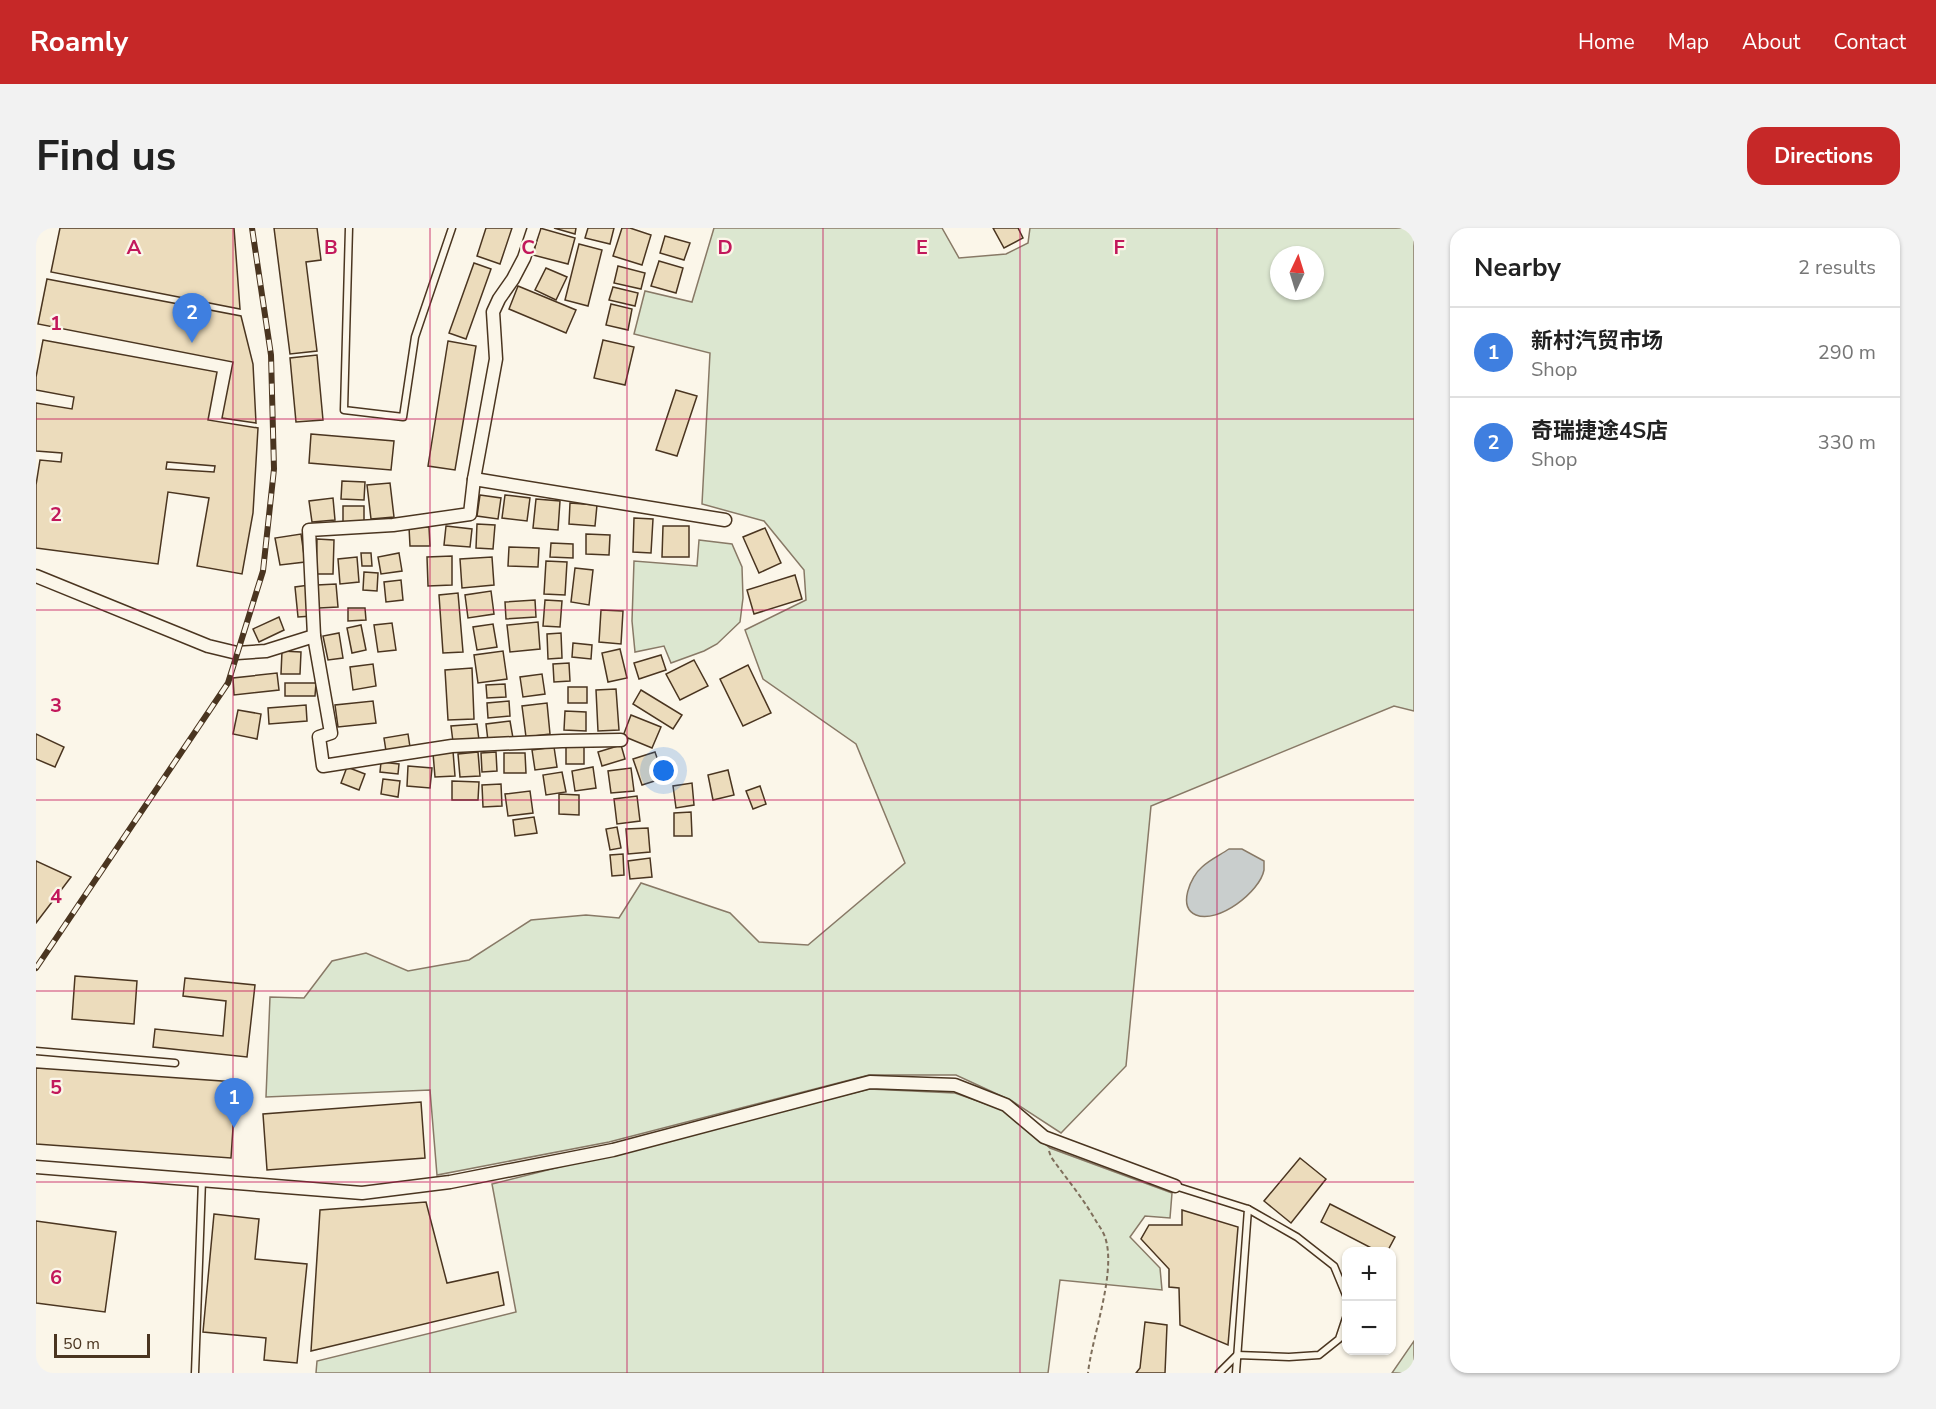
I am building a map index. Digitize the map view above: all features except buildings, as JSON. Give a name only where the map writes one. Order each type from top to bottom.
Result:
[{"type":"street","points":[[534,228],[524,258],[493,312],[496,359],[474,479],[470,514],[393,525],[309,530],[314,636],[331,733],[319,737],[323,766],[452,746],[621,740]]},
{"type":"street","points":[[474,479],[725,520]]},
{"type":"street","points":[[36,576],[208,646],[237,653],[266,651],[314,636]]},
{"type":"street","points":[[36,1167],[362,1193],[450,1182],[613,1150],[870,1082],[955,1085],[1006,1105],[1044,1137],[1175,1186]]},
{"type":"lane","points":[[349,228],[344,410],[403,417],[415,337],[452,228]]},
{"type":"lane","points":[[36,1051],[175,1063]]},
{"type":"lane","points":[[195,1373],[202,1180]]},
{"type":"lane","points":[[1175,1186],[1248,1209],[1297,1237],[1334,1266],[1342,1284]]},
{"type":"lane","points":[[1236,1373],[1248,1209]]},
{"type":"lane","points":[[1219,1373],[1237,1355],[1289,1358],[1319,1356],[1339,1339],[1342,1331]]},
{"type":"path","points":[[1044,1137],[1051,1157],[1087,1205],[1105,1237],[1108,1257],[1106,1282],[1088,1373]]},
{"type":"green space","points":[[714,228],[942,228],[959,258],[1006,254],[1028,243],[1030,228],[1414,228],[1414,711],[1394,706],[1151,806],[1126,1066],[1061,1133],[1012,1101],[956,1075],[869,1075],[609,1142],[437,1175],[430,1090],[266,1097],[270,997],[304,998],[332,961],[366,953],[408,971],[469,960],[531,920],[586,915],[619,918],[641,883],[730,913],[759,942],[808,945],[905,863],[856,744],[763,679],[745,630],[806,600],[804,570],[764,521],[702,504],[710,353],[634,334],[645,291],[692,302]]},
{"type":"green space","points":[[699,540],[732,544],[742,567],[743,598],[740,622],[717,644],[671,663],[664,646],[635,652],[632,621],[634,561],[697,566]]},
{"type":"green space","points":[[869,1089],[955,1093],[1006,1111],[1050,1148],[1172,1193],[1170,1218],[1145,1216],[1130,1237],[1160,1268],[1162,1290],[1060,1280],[1048,1373],[316,1373],[317,1361],[516,1312],[492,1184]]},
{"type":"green space","points":[[1414,1341],[1414,1373],[1392,1373]]},
{"type":"shaded area","points":[[1229,849],[1242,849],[1264,861],[1261,879],[1247,896],[1226,911],[1205,917],[1196,915],[1187,905],[1190,884],[1205,864]]},
{"type":"railway","points":[[36,968],[228,683],[263,571],[274,469],[271,355],[252,228]]},
{"type":"place","name":"奇瑞捷途4S店","points":[[192,343]]},
{"type":"place","name":"新村汽贸市场","points":[[234,1128]]}]
